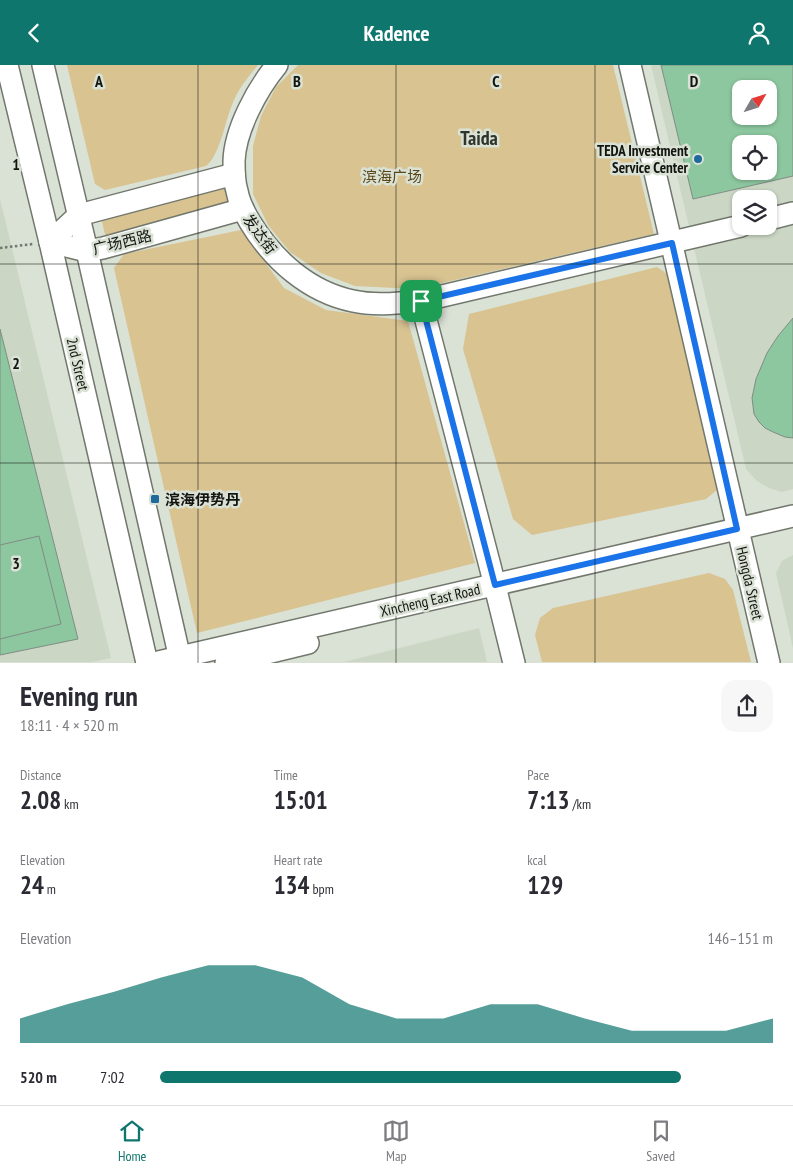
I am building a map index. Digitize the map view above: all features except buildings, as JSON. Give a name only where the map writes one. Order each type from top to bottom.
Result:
[{"type":"street","name":"2nd Street","points":[[7,65],[50,242],[147,663]]},
{"type":"street","points":[[43,65],[88,251],[170,614],[189,661]]},
{"type":"street","name":"发达街","points":[[277,65],[252,103],[238,140],[234,159],[236,191],[243,209],[258,235],[271,251],[299,277],[334,295],[354,301],[372,303],[421,301],[732,228]]},
{"type":"street","name":"Hongda Street","points":[[630,65],[769,663]]},
{"type":"street","points":[[50,242],[79,215],[234,174]]},
{"type":"street","name":"广场西路","points":[[50,242],[88,251],[243,209]]},
{"type":"street","points":[[777,217],[793,213]]},
{"type":"street","points":[[421,301],[514,663]]},
{"type":"street","name":"Xincheng East Road","points":[[739,536],[793,516]]},
{"type":"street","name":"Xincheng East Road","points":[[154,663],[224,658],[496,591],[739,536],[793,530]]},
{"type":"street","points":[[133,602],[142,623],[155,639],[189,661]]},
{"type":"street","points":[[170,614],[177,629],[190,641],[224,658]]},
{"type":"path","points":[[0,248],[50,242]]},
{"type":"shaded area","points":[[651,65],[793,65],[793,489],[782,492],[769,488],[757,481],[746,469]]},
{"type":"shaded area","points":[[0,199],[111,658],[92,662],[0,662]]},
{"type":"shaded area","points":[[793,555],[793,648],[776,573],[782,561]]},
{"type":"shaded area","points":[[479,628],[487,662],[344,662]]},
{"type":"green space","points":[[67,65],[258,65],[237,94],[229,112],[219,146],[206,166],[105,190],[95,184]]},
{"type":"green space","name":"滨海广场","points":[[298,65],[613,65],[654,234],[416,289],[355,286],[321,273],[290,252],[268,225],[253,194],[253,146],[261,116],[276,87]]},
{"type":"green space","points":[[220,172],[232,217],[109,251],[98,205]]},
{"type":"green space","points":[[241,230],[284,288],[326,310],[408,321],[475,563],[197,633],[114,268],[124,254]]},
{"type":"green space","points":[[657,267],[669,275],[717,490],[706,499],[532,535],[513,519],[463,349],[469,314]]},
{"type":"green space","points":[[709,573],[725,579],[733,590],[751,662],[542,662],[535,635],[540,618],[553,608]]},
{"type":"place","name":"TEDA Investment Service Center","points":[[698,159]]},
{"type":"place","name":"滨海伊势丹","points":[[155,499]]},
{"type":"district","name":"Taida","points":[[479,138]]},
{"type":"route","points":[[672,243],[737,529],[495,585],[421,301],[672,243]]}]
